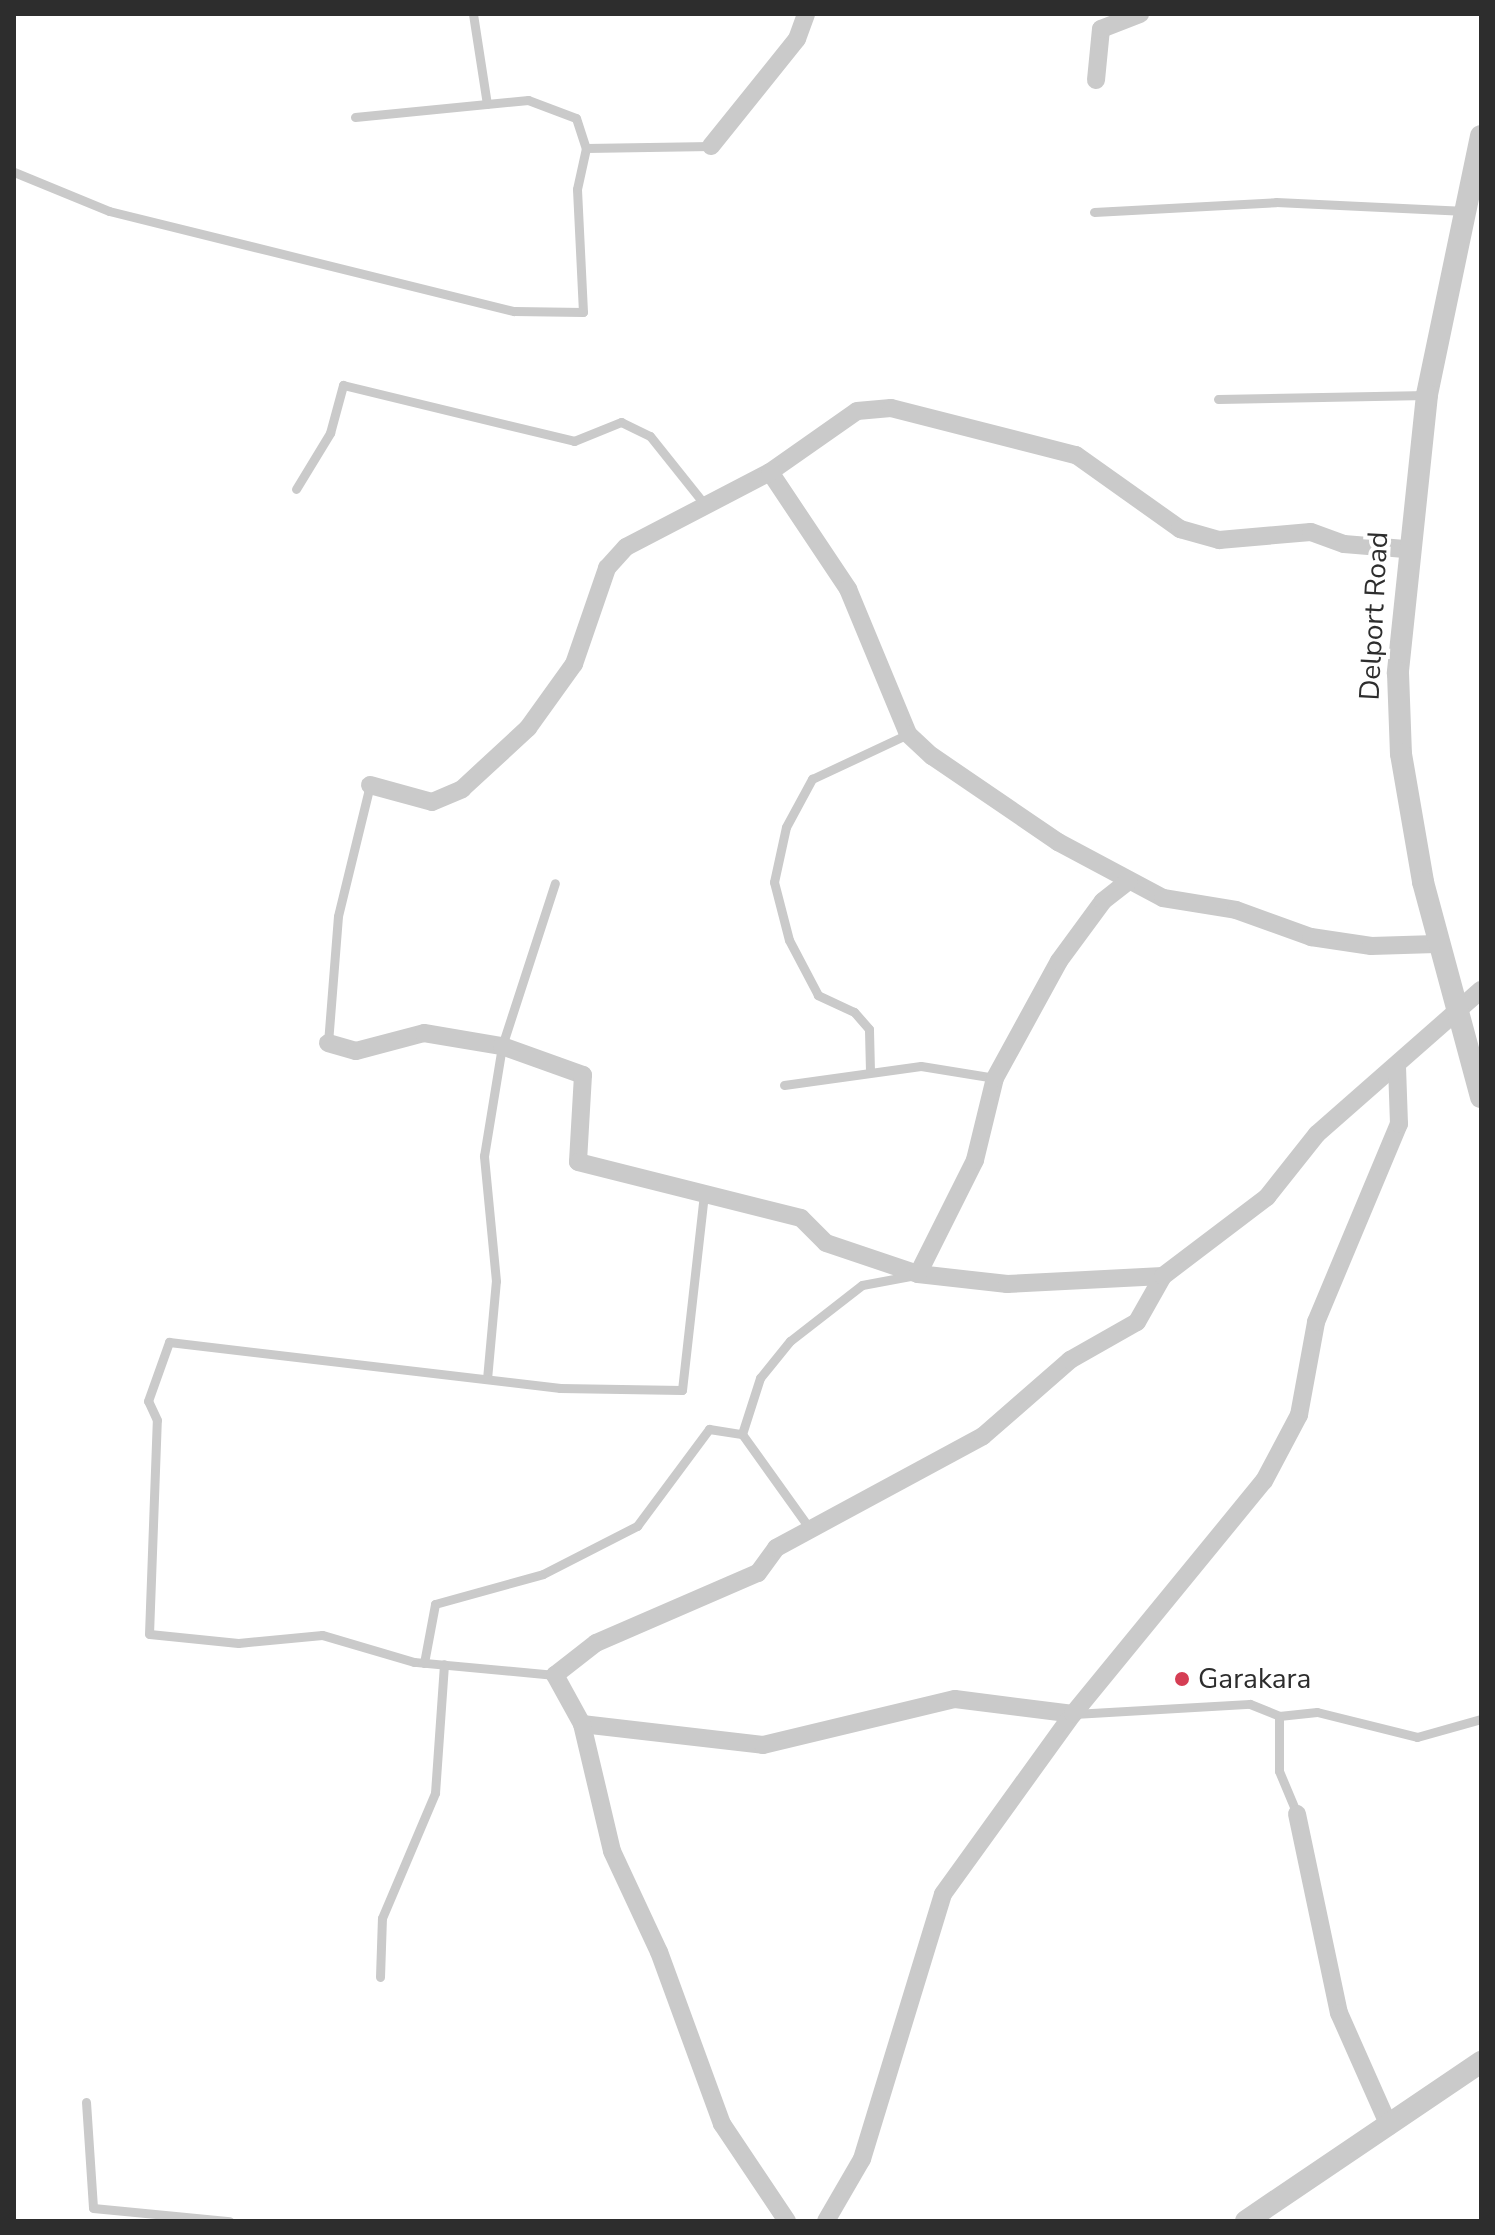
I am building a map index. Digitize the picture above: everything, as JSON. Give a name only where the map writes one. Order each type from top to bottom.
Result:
[{"type":"street","points":[[711,146],[797,39],[806,14]]},
{"type":"street","points":[[1096,80],[1101,29],[1140,14]]},
{"type":"street","name":"Delport Road","points":[[1480,150],[1427,395],[1405,549],[1401,754],[1436,944],[1481,1097]]},
{"type":"street","points":[[370,785],[432,802],[462,789],[528,728],[574,664],[607,568],[626,547],[770,472],[857,411],[891,408],[1076,455],[1193,533],[1219,540],[1311,532],[1344,544],[1405,549]]},
{"type":"street","points":[[770,472],[848,589],[908,734],[1058,842],[1163,898],[1236,910],[1311,937],[1371,946],[1436,944]]},
{"type":"street","points":[[918,1274],[975,1160],[995,1078],[1059,961],[1103,901],[1129,881]]},
{"type":"street","points":[[787,2221],[722,2124],[612,1851],[582,1724],[555,1675],[596,1643],[758,1573],[776,1548],[812,1532],[983,1436],[1070,1360],[1137,1322],[1163,1276],[1267,1197],[1317,1134],[1397,1067],[1432,1030],[1458,1016],[1481,990]]},
{"type":"street","points":[[328,1043],[356,1051],[424,1033],[502,1046],[583,1075],[578,1162],[801,1218],[826,1243],[918,1274],[1007,1284],[1163,1276]]},
{"type":"street","points":[[826,2221],[862,2159],[943,1894],[1073,1714],[1264,1481],[1299,1415],[1316,1322],[1399,1124],[1397,1067]]},
{"type":"street","points":[[582,1724],[763,1745],[955,1699],[1073,1714]]},
{"type":"street","points":[[1297,1814],[1339,2013],[1389,2126]]},
{"type":"street","points":[[1246,2221],[1481,2062]]},
{"type":"lane","points":[[473,14],[487,104]]},
{"type":"lane","points":[[14,172],[109,211],[514,311],[583,312],[577,189],[586,148],[576,118],[528,100],[355,117]]},
{"type":"lane","points":[[586,148],[711,146]]},
{"type":"lane","points":[[1094,212],[1276,202],[1466,211]]},
{"type":"lane","points":[[296,489],[330,433],[343,385],[574,441],[621,422],[650,436],[705,505]]},
{"type":"lane","points":[[1218,399],[1427,395]]},
{"type":"lane","points":[[870,1071],[869,1029],[854,1012],[818,995],[789,940],[774,882],[786,827],[812,779],[908,734]]},
{"type":"lane","points":[[328,1043],[338,916],[370,785]]},
{"type":"lane","points":[[487,1379],[496,1281],[484,1156],[502,1046],[555,883]]},
{"type":"lane","points":[[784,1085],[921,1066],[995,1078]]},
{"type":"lane","points":[[555,1675],[424,1663],[337,1636],[238,1643],[149,1634],[157,1420],[148,1401],[169,1342],[487,1379],[682,1390],[704,1193]]},
{"type":"lane","points":[[742,1434],[760,1378],[790,1341],[862,1285],[918,1274]]},
{"type":"lane","points":[[424,1663],[435,1604],[543,1574],[604,1546],[637,1526],[709,1429],[742,1434],[812,1532]]},
{"type":"lane","points":[[380,1977],[382,1918],[435,1793],[444,1664]]},
{"type":"lane","points":[[1073,1714],[1210,1703],[1250,1704],[1279,1716],[1317,1712],[1417,1737],[1481,1719]]},
{"type":"lane","points":[[1279,1716],[1279,1771],[1297,1814]]},
{"type":"lane","points":[[86,2102],[93,2208],[229,2221]]},
{"type":"place","name":"Garakara","points":[[1182,1679]]}]
